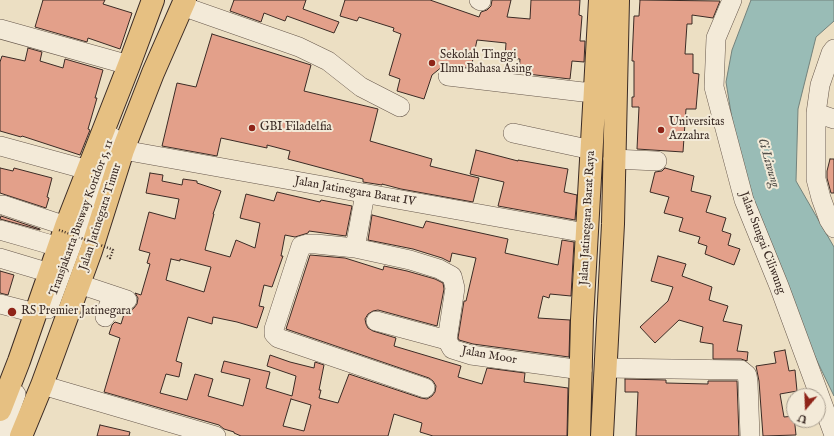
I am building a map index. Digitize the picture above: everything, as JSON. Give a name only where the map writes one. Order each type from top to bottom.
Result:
[{"type":"main road","name":"Jalan Jatinegara Timur","points":[[21,436],[42,385],[92,251],[123,150],[153,0]]},
{"type":"main road","name":"Jalan Jatinegara Barat Raya","points":[[579,436],[586,233],[600,0]]},
{"type":"main road","name":"Jalan Jatinegara Barat Raya","points":[[602,436],[613,224],[613,159],[616,104],[618,0]]},
{"type":"main road","name":"Jalan Jatinegara Timur","points":[[0,408],[19,361],[50,273],[61,234],[88,170],[140,69],[177,2]]},
{"type":"street","points":[[586,436],[594,221],[609,0]]},
{"type":"street","name":"Jalan Sungai Ciliwung","points":[[732,0],[716,38],[714,87],[744,200],[779,286],[834,435]]},
{"type":"street","points":[[177,2],[299,47],[328,61],[362,87],[400,107]]},
{"type":"street","points":[[0,29],[140,69]]},
{"type":"street","points":[[834,49],[831,53],[820,84],[816,113],[816,179],[820,198],[834,228]]},
{"type":"street","name":"Transjakarta Busway Koridor 5, 11","points":[[1,436],[140,69]]},
{"type":"street","points":[[448,76],[583,92],[595,90]]},
{"type":"street","points":[[816,113],[834,119]]},
{"type":"street","points":[[513,133],[592,150]]},
{"type":"street","points":[[0,146],[88,170]]},
{"type":"street","name":"Jalan Jatinegara Barat IV","points":[[123,150],[586,233]]},
{"type":"street","points":[[613,159],[657,161]]},
{"type":"street","points":[[355,248],[365,194]]},
{"type":"street","points":[[3,205],[61,234]]},
{"type":"street","points":[[0,230],[61,234]]},
{"type":"street","name":"Jalan Moor","points":[[425,388],[278,338],[274,334],[274,329],[300,246],[316,244],[355,248],[410,260],[440,269],[452,276],[455,288],[447,340],[452,349],[471,355],[582,370]]},
{"type":"street","points":[[0,258],[50,273]]},
{"type":"street","points":[[79,284],[119,298],[104,316]]},
{"type":"street","points":[[0,304],[35,313]]},
{"type":"street","points":[[376,321],[447,340]]},
{"type":"street","points":[[605,368],[741,370],[747,375],[748,382],[750,436]]},
{"type":"street","points":[[42,385],[216,436]]},
{"type":"path","points":[[61,234],[112,249]]},
{"type":"water","name":"Ci Liwung","points":[[751,0],[834,0],[834,21],[816,37],[798,109],[796,181],[834,247],[834,396],[804,334],[761,232],[734,131],[726,82],[732,50]]},
{"type":"building","points":[[43,0],[105,0],[103,4],[132,13],[120,49],[88,38],[87,42],[35,27]]},
{"type":"building","points":[[234,0],[306,0],[303,9],[339,22],[334,33],[287,16],[285,21],[264,13],[261,22],[230,11]]},
{"type":"building","points":[[345,0],[430,0],[479,17],[481,12],[487,10],[491,6],[492,0],[511,0],[507,17],[530,19],[531,0],[580,0],[579,15],[582,16],[580,41],[585,41],[584,62],[572,61],[570,79],[519,73],[520,59],[505,58],[506,43],[477,40],[471,68],[449,65],[443,66],[432,75],[424,99],[397,91],[400,79],[389,75],[401,34],[393,31],[394,28],[359,17],[357,21],[340,16]]},
{"type":"building","points":[[640,0],[720,1],[713,18],[692,15],[692,24],[687,24],[685,54],[693,54],[693,73],[699,74],[696,109],[686,109],[683,152],[637,149],[639,107],[632,107],[632,97],[634,97],[634,61],[632,61],[634,16],[639,16]]},
{"type":"building","points":[[212,34],[311,65],[304,91],[378,109],[370,141],[432,159],[430,166],[479,178],[473,202],[401,189],[382,184],[363,182],[363,179],[288,159],[290,151],[267,145],[267,148],[221,138],[217,156],[162,146],[177,83],[196,87]]},
{"type":"building","points":[[28,48],[42,52],[40,61],[63,68],[65,59],[103,70],[88,129],[90,130],[80,155],[22,136],[0,131],[0,62],[2,56],[25,61]]},
{"type":"building","points":[[476,150],[518,161],[568,169],[564,192],[577,195],[575,220],[498,206],[504,182],[470,174]]},
{"type":"building","points":[[830,159],[834,159],[834,193],[831,193],[827,178]]},
{"type":"building","points":[[0,168],[13,171],[14,168],[52,178],[46,208],[0,193]]},
{"type":"building","points":[[665,168],[694,176],[691,191],[711,196],[706,212],[726,218],[722,231],[731,234],[728,245],[740,249],[734,265],[705,254],[707,246],[698,243],[700,237],[679,231],[683,218],[664,213],[669,197],[650,192],[655,172],[662,171]]},
{"type":"building","points":[[150,173],[163,175],[162,181],[182,185],[183,179],[197,181],[197,183],[221,191],[213,214],[205,250],[230,257],[236,240],[255,248],[260,223],[240,218],[246,194],[274,201],[277,192],[320,202],[321,200],[352,206],[346,236],[309,231],[308,233],[295,237],[285,235],[281,256],[283,256],[272,287],[264,285],[259,306],[264,307],[257,328],[213,317],[212,324],[188,317],[176,361],[182,363],[179,377],[166,374],[160,393],[187,400],[195,374],[213,379],[208,396],[243,406],[250,379],[221,372],[224,361],[270,372],[266,388],[292,396],[296,376],[267,366],[270,355],[314,368],[315,362],[324,365],[319,398],[338,403],[349,374],[421,398],[427,399],[432,396],[435,392],[436,386],[429,378],[286,329],[310,255],[345,258],[383,270],[384,266],[407,271],[435,279],[443,283],[444,289],[437,326],[378,310],[368,314],[365,319],[368,328],[396,338],[394,346],[461,366],[458,377],[482,384],[487,368],[525,373],[524,382],[568,388],[567,436],[433,436],[420,432],[422,423],[394,414],[388,436],[241,436],[224,429],[219,425],[104,392],[120,338],[109,334],[112,325],[115,322],[121,324],[125,311],[130,311],[137,304],[138,298],[135,293],[141,295],[150,264],[147,263],[150,253],[139,250],[149,212],[175,219],[179,199],[146,193]],"holes":[[[171,259],[180,261],[180,259],[211,267],[204,292],[166,280]],[[291,399],[311,405],[304,431],[283,426]]]},
{"type":"building","points":[[372,215],[423,228],[426,221],[508,239],[505,253],[558,265],[562,240],[574,242],[571,296],[550,294],[549,298],[543,296],[538,318],[570,320],[569,357],[473,344],[459,340],[458,338],[464,301],[466,301],[476,258],[452,253],[450,262],[413,249],[368,240]]},
{"type":"building","points":[[1,216],[40,229],[40,230],[0,219]]},
{"type":"building","points":[[658,256],[686,264],[682,276],[712,287],[709,300],[728,306],[723,321],[742,325],[737,351],[748,352],[747,361],[741,359],[713,359],[713,344],[700,342],[703,327],[679,320],[655,343],[640,327],[668,301],[673,287],[651,281]]},
{"type":"building","points":[[0,271],[14,275],[8,295],[0,293]]},
{"type":"building","points":[[785,350],[789,371],[795,370],[797,388],[786,388],[786,393],[780,394],[784,417],[786,417],[786,428],[795,428],[796,435],[763,436],[759,381],[756,366],[776,363],[774,352]]},
{"type":"building","points":[[625,379],[666,380],[666,383],[708,384],[708,381],[737,381],[739,436],[636,436],[638,392],[625,392]]},
{"type":"building","points":[[100,425],[130,432],[129,436],[97,436]]},
{"type":"place","name":"Sekolah Tinggi Ilmu Bahasa Asing","points":[[432,63]]},
{"type":"place","name":"GBI Filadelfia","points":[[252,128]]},
{"type":"place","name":"Universitas Azzahra","points":[[661,130]]},
{"type":"place","name":"RS Premier Jatinegara","points":[[12,312]]}]
